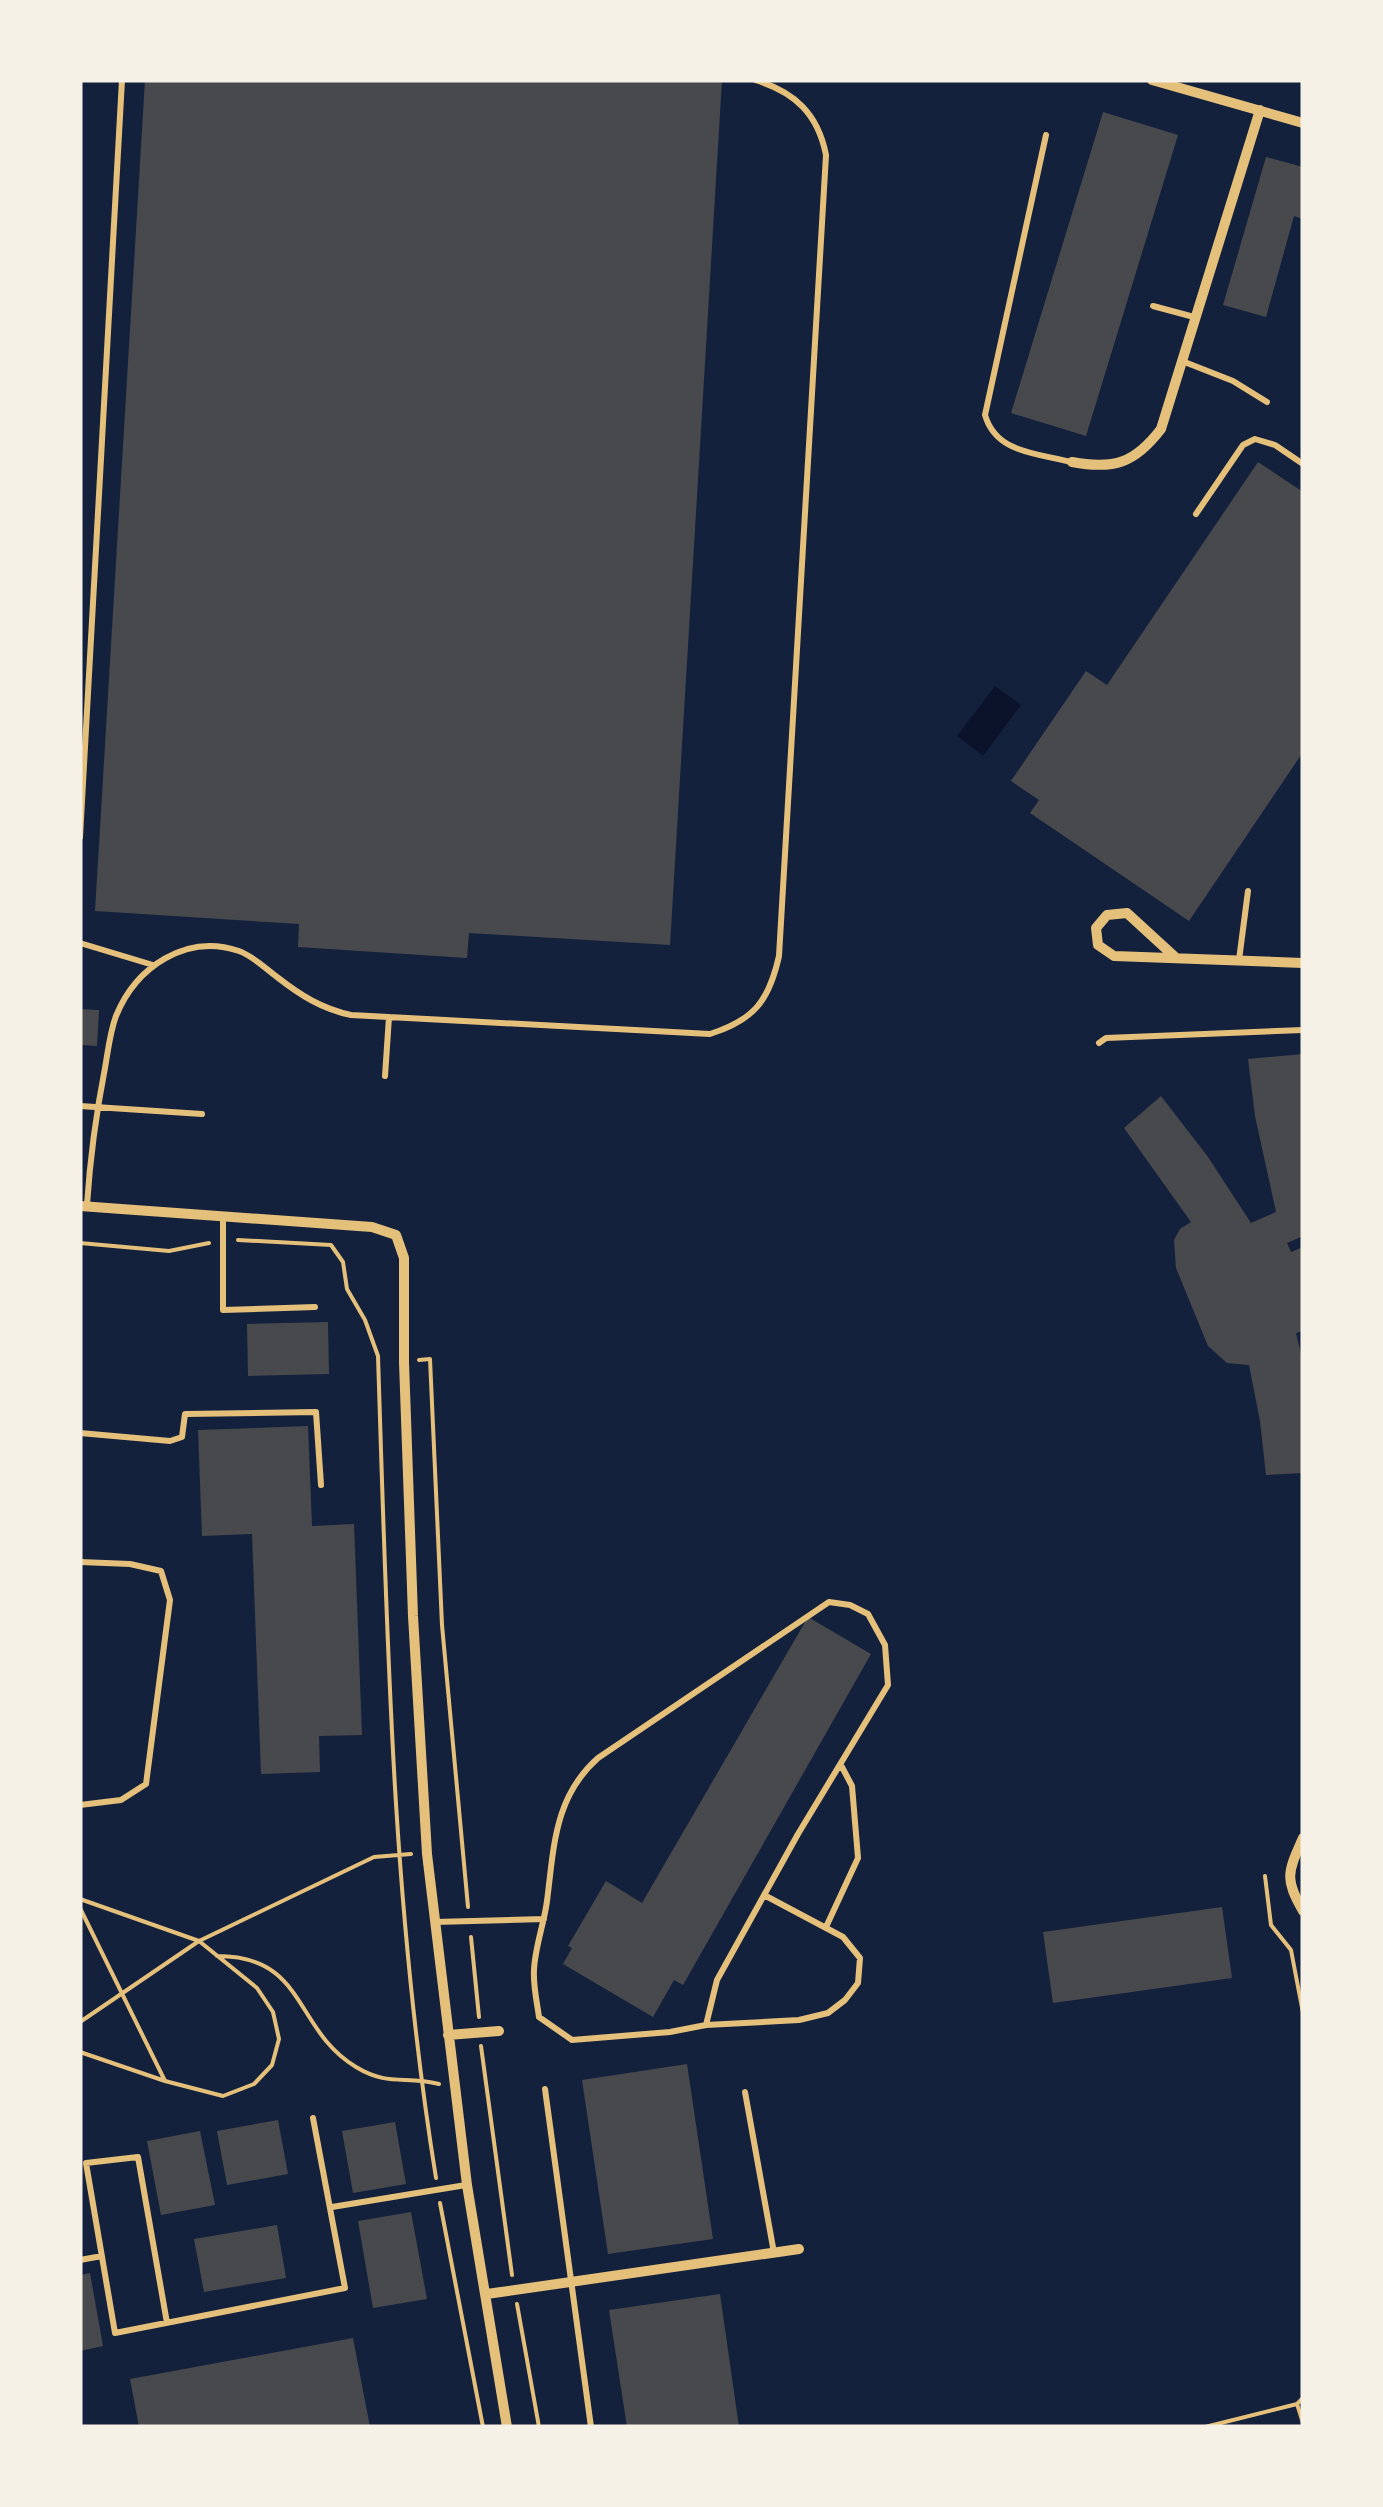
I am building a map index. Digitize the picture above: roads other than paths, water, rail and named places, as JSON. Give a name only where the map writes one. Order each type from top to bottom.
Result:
[{"type":"street","points":[[1154,80],[1303,123]]},
{"type":"street","points":[[1072,462],[1098,467],[1124,461],[1143,452],[1161,429],[1260,110]]},
{"type":"street","points":[[1175,957],[1127,914],[1108,915],[1096,928],[1098,944],[1114,956],[1303,963]]},
{"type":"street","points":[[83,1206],[372,1227],[396,1235],[404,1258],[413,1616],[428,1854],[467,2185],[506,2427]]},
{"type":"street","points":[[1303,1838],[1287,1873],[1303,1911]]},
{"type":"street","points":[[448,2036],[499,2032]]},
{"type":"street","points":[[486,2294],[798,2249]]},
{"type":"lane","points":[[80,838],[122,80]]},
{"type":"lane","points":[[83,1206],[115,1019],[127,994],[154,965],[184,949],[225,948],[242,952],[328,1010],[390,1017],[710,1034],[734,1027],[753,1014],[774,977],[779,956],[826,155],[822,133],[797,98],[755,80]]},
{"type":"lane","points":[[1046,135],[985,415],[990,432],[1002,444],[1072,462]]},
{"type":"lane","points":[[1153,306],[1194,317]]},
{"type":"lane","points":[[1181,361],[1232,380],[1267,402]]},
{"type":"lane","points":[[1196,514],[1243,444],[1254,438],[1275,445],[1303,464]]},
{"type":"lane","points":[[1239,960],[1248,890]]},
{"type":"lane","points":[[80,943],[154,965]]},
{"type":"lane","points":[[384,1076],[390,1017]]},
{"type":"lane","points":[[1100,1043],[1106,1038],[1303,1030]]},
{"type":"lane","points":[[80,1106],[202,1114]]},
{"type":"lane","points":[[223,1216],[223,1310],[315,1307]]},
{"type":"lane","points":[[80,1433],[170,1441],[182,1437],[185,1414],[316,1412],[322,1485]]},
{"type":"lane","points":[[80,1562],[130,1564],[161,1571],[170,1600],[146,1784],[122,1800],[80,1805]]},
{"type":"lane","points":[[706,2025],[716,1980],[764,1895],[888,1685],[885,1645],[868,1614],[850,1605],[829,1602],[578,1775],[554,1839],[534,1970],[538,2017],[572,2040],[706,2025],[798,2020],[828,2013],[858,1984],[860,1958],[843,1936],[764,1895]]},
{"type":"lane","points":[[826,1927],[858,1858],[852,1786],[842,1766]]},
{"type":"lane","points":[[435,1922],[544,1919]]},
{"type":"lane","points":[[544,2089],[591,2427]]},
{"type":"lane","points":[[745,2092],[774,2253]]},
{"type":"lane","points":[[167,2323],[138,2157],[86,2163],[115,2334],[345,2288],[313,2118]]},
{"type":"lane","points":[[332,2207],[467,2185]]},
{"type":"lane","points":[[80,2260],[102,2256]]},
{"type":"water","points":[[995,686],[1021,705],[983,756],[957,736]]}]
